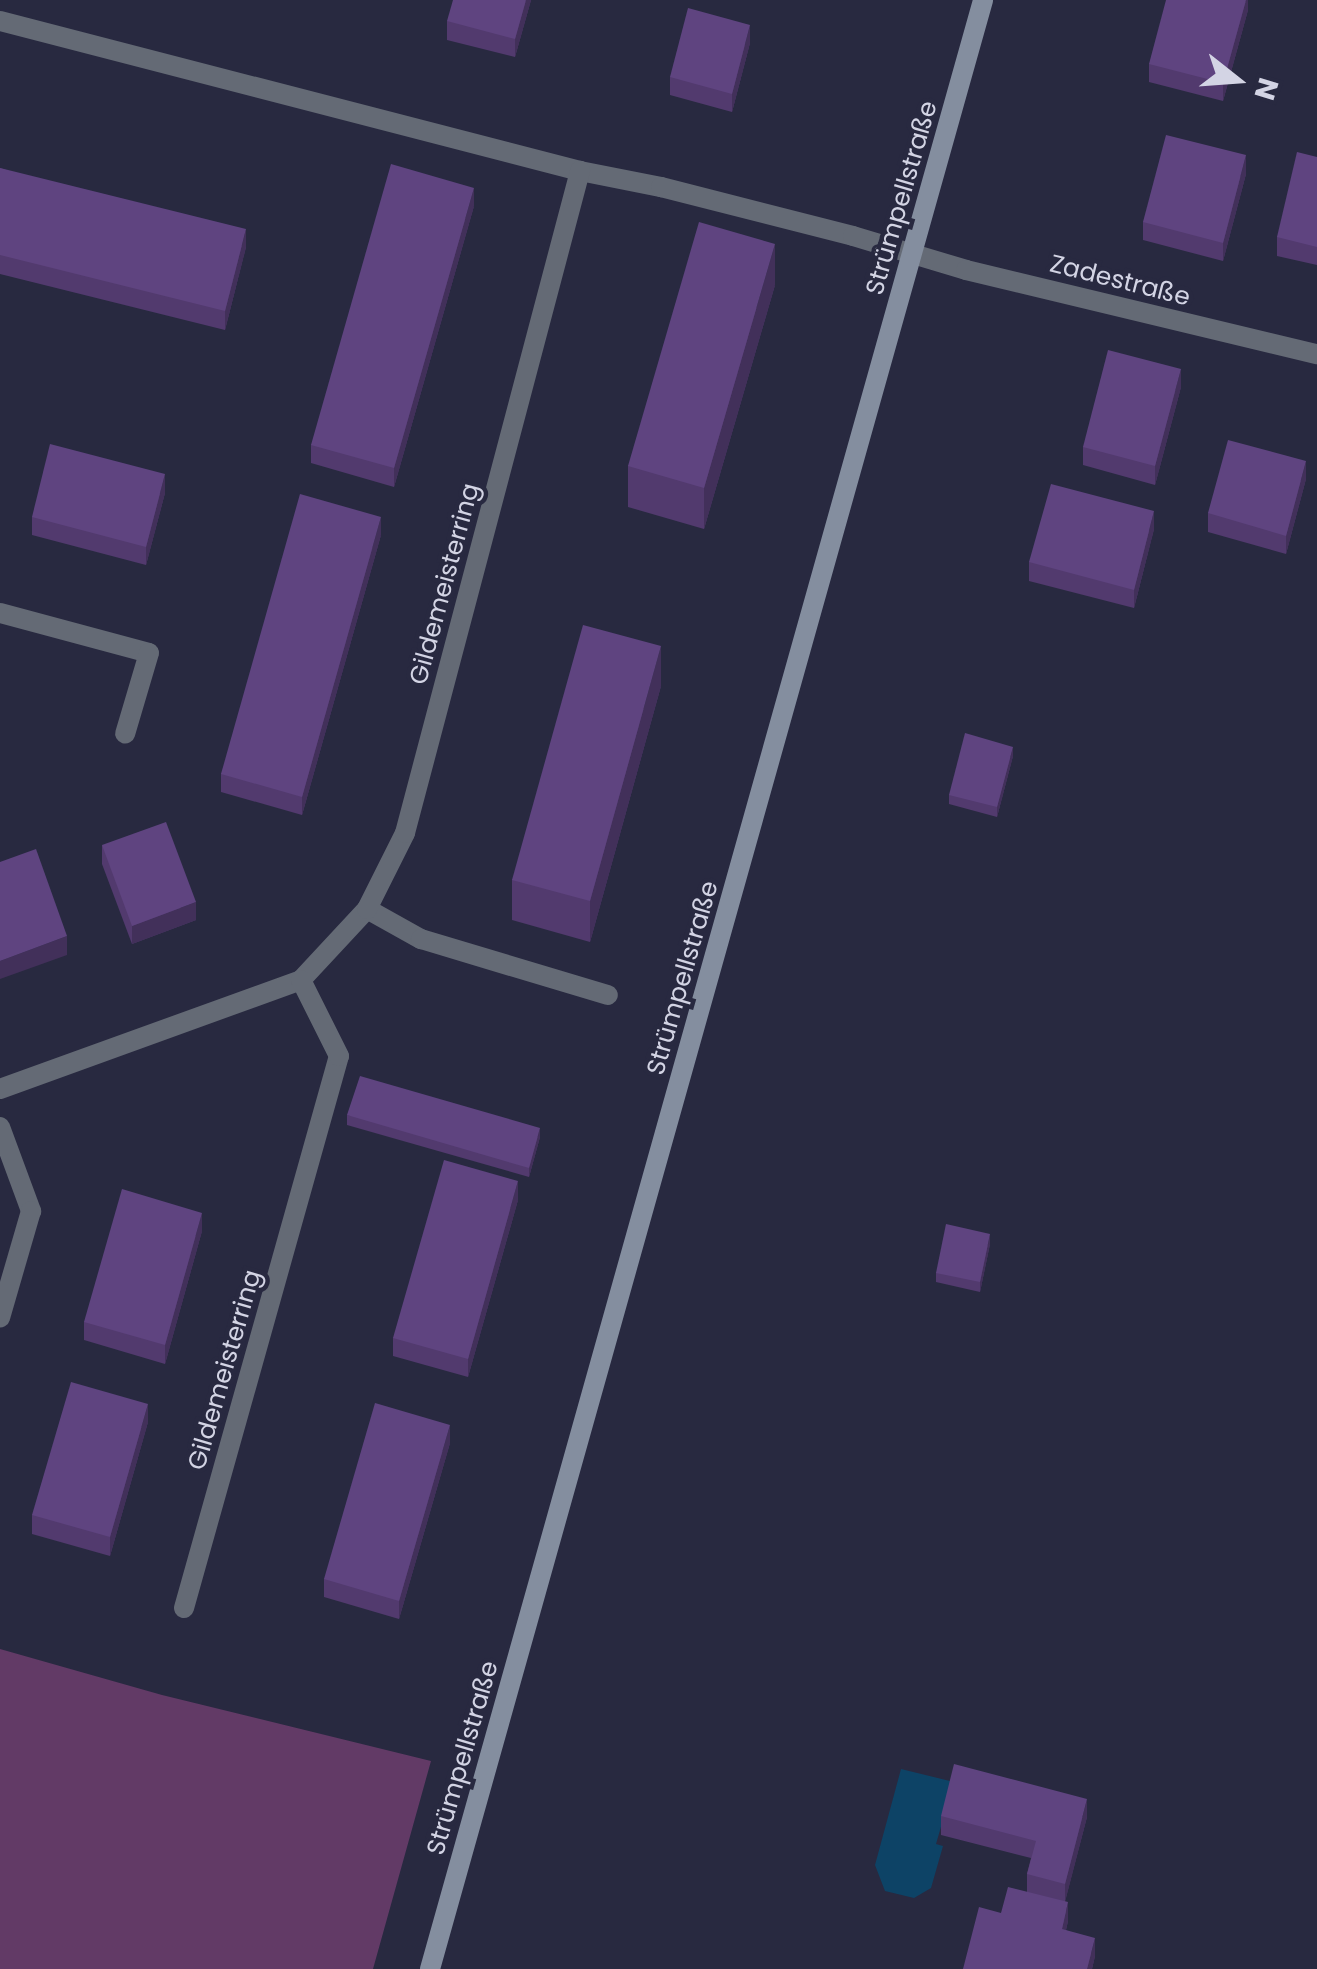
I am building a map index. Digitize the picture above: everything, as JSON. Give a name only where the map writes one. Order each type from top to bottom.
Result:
[{"type":"street","name":"Strümpellstraße","points":[[430,1969],[983,0]]},
{"type":"street","points":[[0,21],[580,172],[660,187],[913,252]]},
{"type":"street","name":"Gildemeisterring","points":[[0,1089],[301,980],[367,909],[405,833],[580,172]]},
{"type":"street","name":"Zadestraße","points":[[913,252],[966,270],[1317,354]]},
{"type":"street","points":[[0,614],[149,653],[125,734]]},
{"type":"street","points":[[367,909],[421,939],[608,995]]},
{"type":"street","name":"Gildemeisterring","points":[[184,1608],[340,1056],[301,980]]},
{"type":"street","points":[[0,1126],[31,1211],[0,1318]]},
{"type":"shaded area","points":[[0,1649],[162,1695],[431,1761],[373,1969],[0,1969]]},
{"type":"water","points":[[901,1769],[954,1782],[936,1844],[943,1846],[931,1888],[914,1898],[885,1891],[875,1865]]},
{"type":"building","points":[[453,0],[526,0],[515,39],[447,21]]},
{"type":"building","points":[[1166,0],[1246,0],[1223,83],[1149,64]]},
{"type":"building","points":[[688,8],[750,25],[732,94],[670,77]]},
{"type":"building","points":[[1166,135],[1246,155],[1223,243],[1143,222]]},
{"type":"building","points":[[1297,152],[1317,157],[1317,247],[1277,237]]},
{"type":"building","points":[[391,164],[474,188],[394,468],[311,445]]},
{"type":"building","points":[[0,168],[246,229],[225,311],[0,255]]},
{"type":"building","points":[[699,222],[775,244],[704,488],[628,466]]},
{"type":"building","points":[[1108,350],[1181,369],[1155,466],[1083,447]]},
{"type":"building","points":[[1228,440],[1306,461],[1286,536],[1208,513]]},
{"type":"building","points":[[50,444],[165,474],[146,547],[32,517]]},
{"type":"building","points":[[1051,484],[1154,511],[1134,590],[1029,562]]},
{"type":"building","points":[[300,494],[381,517],[302,797],[221,774]]},
{"type":"building","points":[[583,625],[661,646],[590,901],[512,880]]},
{"type":"building","points":[[965,733],[1013,747],[997,807],[949,795]]},
{"type":"building","points":[[166,822],[196,902],[132,926],[102,845]]},
{"type":"building","points":[[36,849],[67,936],[0,961],[0,862]]},
{"type":"building","points":[[360,1076],[540,1128],[529,1168],[347,1115]]},
{"type":"building","points":[[444,1160],[518,1181],[468,1359],[393,1338]]},
{"type":"building","points":[[122,1189],[202,1213],[165,1345],[84,1322]]},
{"type":"building","points":[[946,1224],[990,1234],[980,1282],[936,1273]]},
{"type":"building","points":[[71,1382],[148,1404],[110,1537],[32,1515]]},
{"type":"building","points":[[375,1403],[450,1425],[399,1601],[324,1579]]},
{"type":"building","points":[[954,1764],[1087,1799],[1065,1884],[1027,1874],[1036,1841],[941,1816]]},
{"type":"building","points":[[1008,1887],[1068,1902],[1062,1929],[1095,1938],[1087,1969],[963,1969],[979,1907],[1001,1913]]}]
